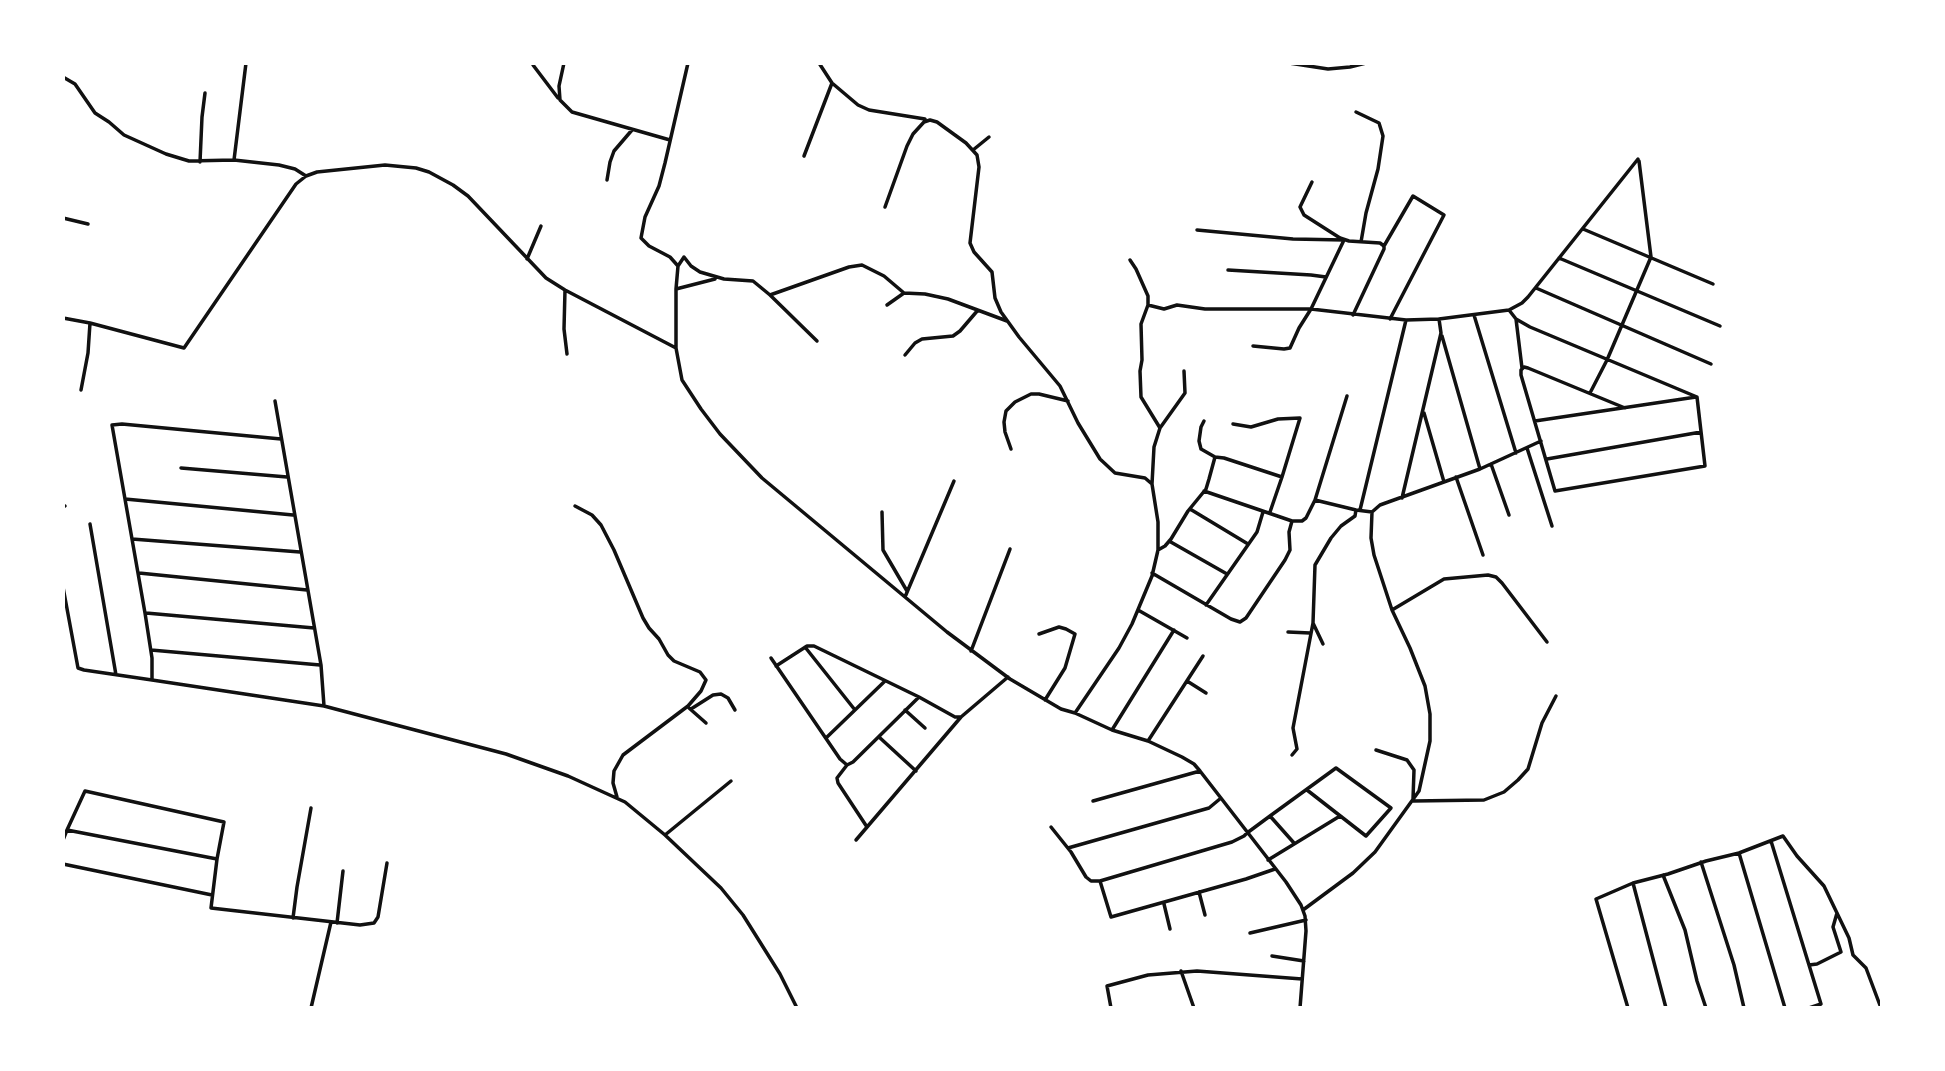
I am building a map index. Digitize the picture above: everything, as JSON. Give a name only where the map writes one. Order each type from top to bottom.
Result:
[{"type":"street","points":[[234,160],[246,63]]},
{"type":"street","points":[[559,100],[564,63]]},
{"type":"street","points":[[678,266],[670,257],[649,247],[641,238],[645,217],[659,186],[688,63]]},
{"type":"street","points":[[819,63],[832,83],[863,108],[933,120],[946,127],[973,150],[978,160],[979,175],[970,243],[974,252],[992,272],[996,302],[1007,321],[1054,377],[1100,459],[1115,473],[1145,478],[1152,484]]},
{"type":"street","points":[[1289,63],[1328,69],[1366,63]]},
{"type":"street","points":[[533,65],[559,100],[572,112],[670,140]]},
{"type":"street","points":[[63,77],[75,84],[95,113],[124,135],[166,154],[189,161],[234,160],[287,166],[306,176]]},
{"type":"street","points":[[804,156],[832,83]]},
{"type":"street","points":[[200,162],[205,93]]},
{"type":"street","points":[[1356,112],[1378,123],[1383,136],[1361,242]]},
{"type":"street","points":[[885,207],[913,134],[927,120]]},
{"type":"street","points":[[607,180],[614,151],[632,130]]},
{"type":"street","points":[[973,150],[989,136]]},
{"type":"street","points":[[1148,305],[1164,309],[1177,305],[1205,309],[1311,309],[1406,320],[1439,319],[1509,310],[1522,303],[1536,288],[1638,159],[1651,257],[1590,393]]},
{"type":"street","points":[[63,318],[184,348],[296,184],[317,172],[385,164],[429,172],[453,185],[468,196],[539,272],[565,290],[676,348]]},
{"type":"street","points":[[1312,182],[1300,211],[1321,228],[1344,240]]},
{"type":"street","points":[[1353,315],[1384,246],[1413,196],[1444,215],[1390,319]]},
{"type":"street","points":[[63,218],[88,224]]},
{"type":"street","points":[[527,259],[541,226]]},
{"type":"street","points":[[1582,229],[1713,285]]},
{"type":"street","points":[[1196,230],[1293,239],[1380,243],[1384,246]]},
{"type":"street","points":[[1254,346],[1290,348],[1344,240]]},
{"type":"street","points":[[817,341],[753,281],[717,278],[700,272],[684,257],[678,266],[676,348],[682,380],[713,426],[745,462],[799,511],[971,651],[1061,709],[1112,730],[1148,741],[1194,764],[1298,899],[1303,910],[1306,919],[1300,1008]]},
{"type":"street","points":[[1559,258],[1720,326]]},
{"type":"street","points":[[1130,260],[1142,281],[1148,305],[1141,324],[1140,389],[1144,402],[1160,428]]},
{"type":"street","points":[[770,295],[856,265],[875,271],[904,293]]},
{"type":"street","points":[[1228,270],[1326,277]]},
{"type":"street","points":[[676,289],[717,278]]},
{"type":"street","points":[[1536,288],[1712,363]]},
{"type":"street","points":[[565,290],[564,329],[567,354]]},
{"type":"street","points":[[887,305],[904,293],[925,293],[1007,321]]},
{"type":"street","points":[[905,355],[922,339],[953,336],[978,310]]},
{"type":"street","points":[[1509,310],[1516,319],[1530,327],[1697,397]]},
{"type":"street","points":[[1474,315],[1516,453]]},
{"type":"street","points":[[1439,319],[1480,469]]},
{"type":"street","points":[[1516,319],[1521,375],[1555,491],[1705,466],[1697,397]]},
{"type":"street","points":[[1292,755],[1297,749],[1293,728],[1313,623],[1315,565],[1331,538],[1358,510],[1406,320]]},
{"type":"street","points":[[80,390],[88,353],[90,323]]},
{"type":"street","points":[[1402,498],[1441,333]]},
{"type":"street","points":[[1522,368],[1528,368],[1625,408]]},
{"type":"street","points":[[1075,713],[1119,648],[1152,573],[1158,550],[1158,522],[1152,484],[1154,447],[1160,428],[1185,393],[1184,370]]},
{"type":"street","points":[[1011,449],[1004,432],[1004,422],[1006,411],[1014,401],[1031,394],[1039,394],[1068,401]]},
{"type":"street","points":[[1204,491],[1292,521],[1302,521],[1315,500],[1347,396]]},
{"type":"street","points":[[1535,421],[1697,397]]},
{"type":"street","points":[[275,401],[321,665],[324,705]]},
{"type":"street","points":[[1423,410],[1444,482]]},
{"type":"street","points":[[1233,424],[1251,427],[1278,419],[1300,418],[1270,513]]},
{"type":"street","points":[[1204,421],[1199,435],[1201,449],[1215,457],[1282,477]]},
{"type":"street","points":[[152,680],[151,650],[112,425],[281,439]]},
{"type":"street","points":[[1547,459],[1701,432]]},
{"type":"street","points":[[1303,910],[1353,873],[1375,852],[1419,791],[1426,767],[1430,714],[1425,686],[1392,610],[1374,555],[1371,538],[1372,512],[1380,505],[1480,469],[1541,441]]},
{"type":"street","points":[[1527,448],[1552,526]]},
{"type":"street","points":[[1158,550],[1169,541],[1204,491],[1215,457]]},
{"type":"street","points":[[1491,464],[1509,515]]},
{"type":"street","points":[[181,468],[287,477]]},
{"type":"street","points":[[1456,477],[1483,555]]},
{"type":"street","points":[[905,597],[954,481]]},
{"type":"street","points":[[125,499],[293,514]]},
{"type":"street","points":[[1315,500],[1372,512]]},
{"type":"street","points":[[575,506],[592,515],[601,525],[643,618],[671,658],[678,664],[700,672],[705,678],[705,684],[689,708]]},
{"type":"street","points":[[1190,509],[1248,544]]},
{"type":"street","points":[[1206,605],[1257,532],[1264,511]]},
{"type":"street","points":[[882,512],[883,550],[907,591]]},
{"type":"street","points":[[1152,573],[1240,622],[1246,618],[1290,550],[1289,532],[1292,521]]},
{"type":"street","points":[[90,524],[116,675]]},
{"type":"street","points":[[132,539],[300,552]]},
{"type":"street","points":[[1169,541],[1227,575]]},
{"type":"street","points":[[971,651],[1010,550]]},
{"type":"street","points":[[138,573],[307,590]]},
{"type":"street","points":[[1392,610],[1444,579],[1488,575],[1502,583],[1547,642]]},
{"type":"street","points":[[63,587],[78,668],[324,705],[506,754],[617,797],[634,808],[721,888],[743,915],[780,974],[797,1008]]},
{"type":"street","points":[[1138,610],[1187,638]]},
{"type":"street","points":[[145,613],[314,628]]},
{"type":"street","points":[[1313,623],[1323,644]]},
{"type":"street","points":[[1039,634],[1059,627],[1075,634],[1065,668],[1045,700]]},
{"type":"street","points":[[1112,730],[1174,630]]},
{"type":"street","points":[[1288,632],[1310,633]]},
{"type":"street","points":[[776,666],[811,645],[961,718]]},
{"type":"street","points":[[805,647],[855,710]]},
{"type":"street","points":[[151,650],[321,665]]},
{"type":"street","points":[[1148,741],[1203,656]]},
{"type":"street","points":[[771,658],[847,765]]},
{"type":"street","points":[[856,840],[961,718],[1008,677]]},
{"type":"street","points":[[826,738],[885,681]]},
{"type":"street","points":[[1186,681],[1206,693]]},
{"type":"street","points":[[617,797],[613,783],[614,772],[623,755],[689,708],[713,695],[722,694],[728,698],[735,710]]},
{"type":"street","points":[[1413,801],[1484,800],[1504,792],[1528,769],[1542,723],[1556,696]]},
{"type":"street","points":[[867,827],[838,783],[838,778],[847,765],[919,697]]},
{"type":"street","points":[[689,708],[706,723]]},
{"type":"street","points":[[905,710],[925,728]]},
{"type":"street","points":[[879,737],[916,771]]},
{"type":"street","points":[[1376,750],[1407,760],[1414,770],[1413,801]]},
{"type":"street","points":[[1051,827],[1086,877],[1091,881],[1100,881],[1232,842],[1336,768],[1391,808],[1366,836],[1307,790]]},
{"type":"street","points":[[1093,801],[1200,771]]},
{"type":"street","points":[[664,835],[731,781]]},
{"type":"street","points":[[63,840],[85,791],[224,822],[216,859],[211,908],[337,923],[367,925],[376,920],[381,908],[387,863]]},
{"type":"street","points":[[1068,848],[1209,808],[1222,798]]},
{"type":"street","points":[[293,918],[311,808]]},
{"type":"street","points":[[1270,816],[1294,844]]},
{"type":"street","points":[[1268,860],[1340,816]]},
{"type":"street","points":[[67,830],[216,859]]},
{"type":"street","points":[[1628,1008],[1596,899],[1633,883],[1739,853],[1783,836],[1824,886],[1849,937],[1853,955],[1866,968],[1881,1008]]},
{"type":"street","points":[[1771,841],[1821,1004],[1808,1008]]},
{"type":"street","points":[[1739,853],[1784,1008]]},
{"type":"street","points":[[1701,862],[1734,965],[1744,1008]]},
{"type":"street","points":[[63,864],[212,895]]},
{"type":"street","points":[[1100,881],[1111,917],[1275,869]]},
{"type":"street","points":[[337,923],[343,872]]},
{"type":"street","points":[[1663,875],[1685,930],[1706,1008]]},
{"type":"street","points":[[1633,883],[1666,1008]]},
{"type":"street","points":[[1199,892],[1205,915]]},
{"type":"street","points":[[1164,903],[1170,929]]},
{"type":"street","points":[[1810,965],[1841,952],[1833,927],[1837,913]]},
{"type":"street","points":[[1251,933],[1306,919]]},
{"type":"street","points":[[311,1008],[331,922]]},
{"type":"street","points":[[1272,956],[1304,961]]},
{"type":"street","points":[[1111,1008],[1107,986],[1148,975],[1181,971],[1302,979]]},
{"type":"street","points":[[1181,971],[1194,1008]]}]
